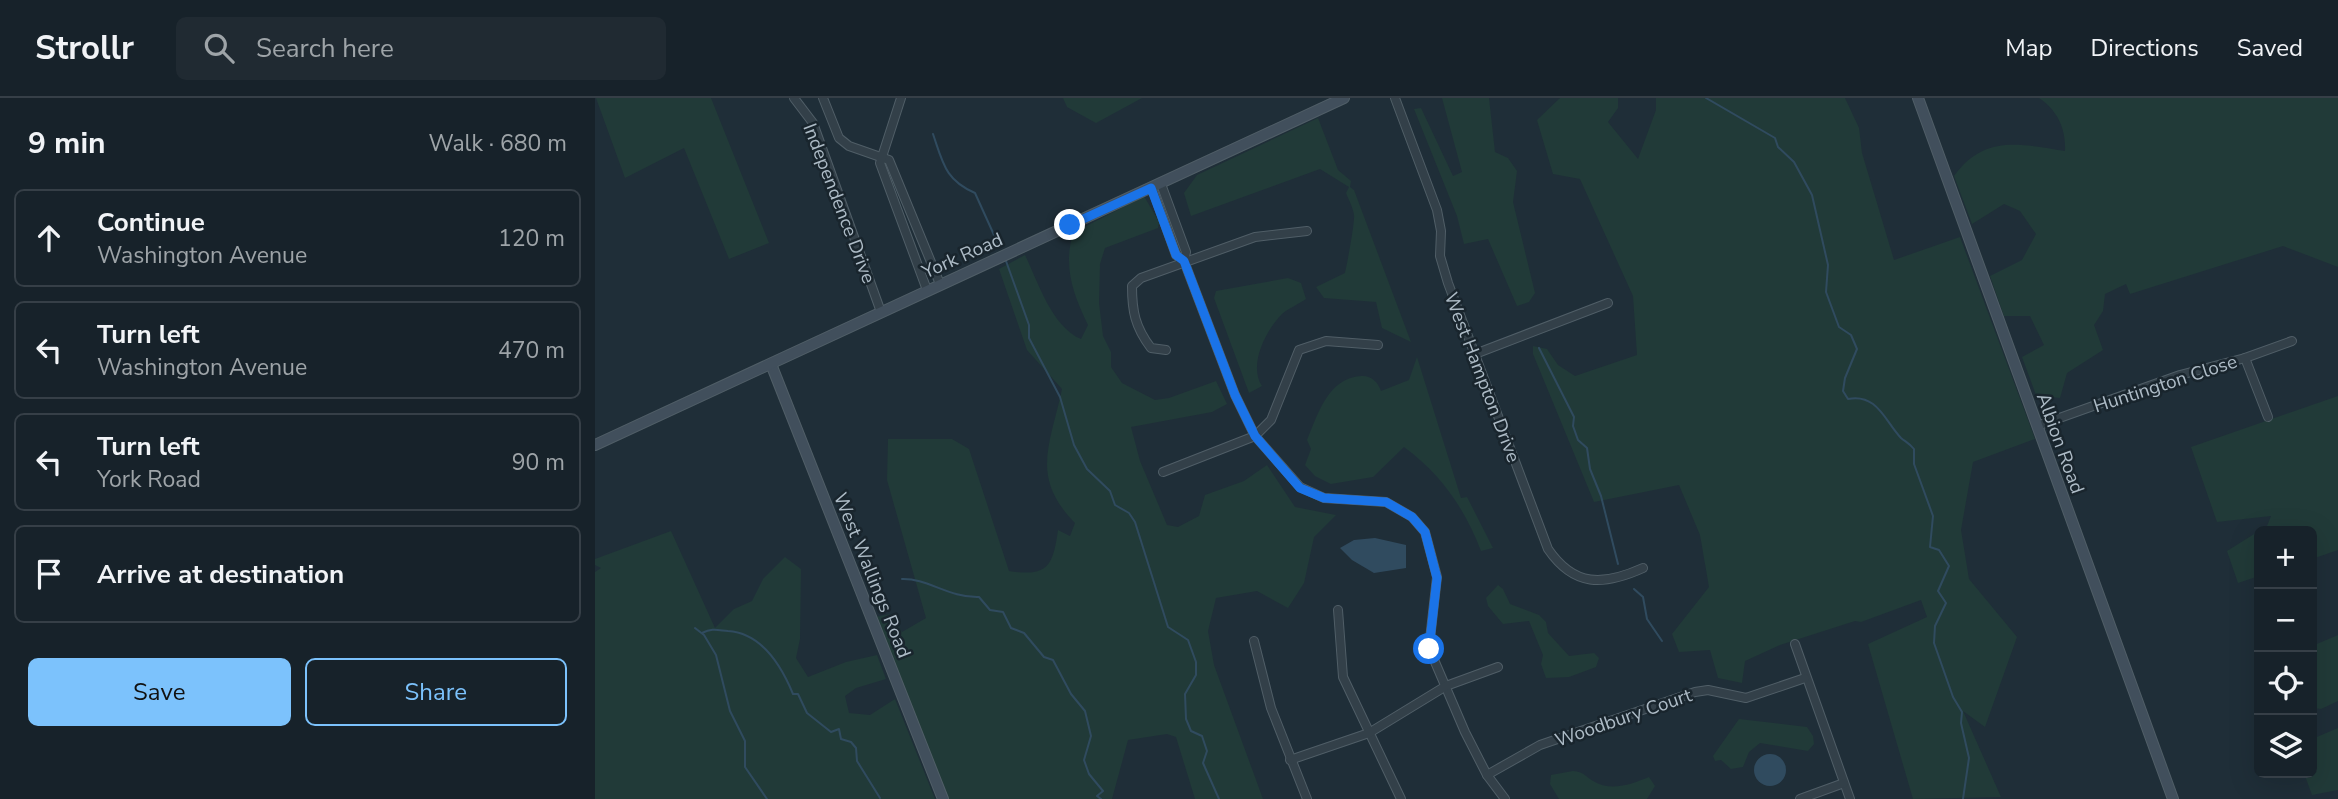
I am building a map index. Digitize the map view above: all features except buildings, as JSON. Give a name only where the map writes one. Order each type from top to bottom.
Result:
[{"type":"street","name":"Independence Drive","points":[[794,98],[813,122],[881,312]]},
{"type":"street","points":[[824,98],[839,138],[849,146],[889,160],[940,284]]},
{"type":"street","points":[[901,98],[881,155],[881,168],[927,290]]},
{"type":"street","name":"York Road","points":[[595,445],[1344,98]]},
{"type":"street","name":"West Hampton Drive","points":[[1395,98],[1437,210],[1441,231],[1440,256],[1548,549],[1559,566],[1587,580],[1618,579],[1643,568]]},
{"type":"street","name":"Albion Road","points":[[1918,98],[2173,799]]},
{"type":"street","points":[[1156,186],[1186,252],[1184,261],[1235,395],[1255,436],[1300,488],[1324,498],[1386,502],[1412,517],[1425,532],[1437,578],[1429,649],[1437,672],[1487,775],[1506,799]]},
{"type":"street","points":[[1166,350],[1151,348],[1140,334],[1132,312],[1132,285],[1141,278],[1184,261],[1255,237],[1307,231]]},
{"type":"street","points":[[1475,354],[1608,303]]},
{"type":"street","points":[[1163,472],[1255,436],[1271,420],[1299,350],[1326,341],[1378,345]]},
{"type":"street","name":"Huntington Close","points":[[2037,426],[2180,375],[2245,358],[2292,341]]},
{"type":"street","points":[[2245,358],[2268,417]]},
{"type":"street","name":"West Wallings Road","points":[[771,364],[943,799]]},
{"type":"street","points":[[1338,610],[1343,677],[1401,799]]},
{"type":"street","points":[[1254,641],[1271,708],[1307,799]]},
{"type":"street","points":[[1795,644],[1850,799]]},
{"type":"street","points":[[1290,760],[1369,733],[1446,686],[1498,667]]},
{"type":"street","name":"Woodbury Court","points":[[1487,775],[1540,745],[1695,692],[1708,690],[1746,698],[1805,678]]},
{"type":"street","points":[[1800,799],[1844,783]]},
{"type":"green space","points":[[596,98],[711,98],[769,243],[729,259],[684,148],[625,178]]},
{"type":"green space","points":[[1063,98],[1142,98],[1096,123],[1067,107]]},
{"type":"green space","points":[[1442,98],[1489,98],[1495,152],[1508,158],[1517,171],[1513,202],[1535,293],[1529,302],[1517,306],[1488,239],[1464,244],[1457,216],[1414,109],[1421,108],[1453,176],[1462,172]]},
{"type":"green space","points":[[1560,98],[1618,98],[1618,108],[1608,122],[1638,159],[1656,110],[1656,98],[1845,98],[1859,128],[1862,153],[1894,260],[1960,237],[2035,439],[1973,462],[1961,530],[1969,579],[2017,637],[1985,727],[1963,711],[2001,797],[1913,799],[1868,644],[1927,617],[1921,600],[1861,622],[1855,621],[1780,645],[1745,661],[1742,683],[1718,678],[1710,650],[1679,652],[1672,634],[1709,587],[1700,535],[1679,485],[1594,502],[1533,354],[1533,346],[1547,349],[1558,365],[1575,376],[1637,355],[1633,296],[1580,179],[1553,174],[1537,120]]},
{"type":"green space","points":[[2039,98],[2338,98],[2338,267],[2283,246],[2130,294],[2126,284],[2105,294],[2103,311],[2094,325],[2103,350],[2067,373],[2060,398],[2036,395],[2022,357],[2044,345],[2030,316],[2004,316],[1990,276],[2022,260],[2036,234],[2020,211],[2004,204],[1972,224],[1954,176],[1978,153],[2004,145],[2065,151],[2064,135],[2059,121]]},
{"type":"green space","points":[[1318,118],[1338,170],[1351,181],[1350,187],[1354,190],[1411,342],[1382,328],[1376,302],[1324,298],[1316,287],[1345,273],[1354,219],[1346,193],[1349,187],[1320,169],[1191,216],[1184,193],[1197,175]]},
{"type":"green space","points":[[1144,196],[1159,222],[1158,228],[1105,248],[1100,264],[1099,303],[1103,336],[1111,352],[1111,367],[1122,383],[1155,400],[1169,398],[1216,381],[1227,404],[1212,412],[1131,427],[1140,461],[1167,525],[1178,527],[1199,516],[1205,495],[1244,481],[1267,465],[1295,507],[1336,515],[1314,537],[1304,583],[1288,608],[1257,591],[1216,598],[1208,631],[1214,665],[1263,799],[1195,799],[1176,737],[1167,734],[1128,740],[1112,799],[947,799],[875,617],[891,614],[902,632],[926,618],[887,480],[888,439],[952,439],[969,449],[1009,571],[1032,572],[1046,566],[1054,552],[1058,530],[1070,536],[1075,523],[1052,491],[1048,475],[1049,444],[1062,389],[1027,350],[999,269],[1025,255],[1054,314],[1062,325],[1081,339],[1088,325],[1069,269],[1073,233]]},
{"type":"green space","points":[[1288,278],[1301,283],[1306,299],[1282,314],[1270,329],[1258,358],[1258,378],[1262,386],[1249,393],[1214,298],[1216,291]]},
{"type":"green space","points":[[1417,357],[1461,498],[1467,497],[1493,548],[1481,551],[1450,493],[1417,457],[1404,447],[1373,477],[1331,484],[1315,476],[1305,465],[1311,449],[1307,440],[1320,409],[1332,390],[1350,378],[1361,376],[1374,380],[1381,391],[1409,380]]},
{"type":"green space","points":[[2338,396],[2338,550],[2317,557],[2317,526],[2267,526],[2271,516],[2217,522],[2191,447]]},
{"type":"green space","points":[[671,531],[715,628],[734,609],[752,601],[763,579],[785,557],[801,569],[800,639],[796,658],[808,677],[846,662],[877,655],[886,679],[856,688],[845,696],[849,713],[870,715],[895,699],[935,799],[595,799],[595,572],[601,568],[595,565],[595,559]]},
{"type":"green space","points":[[2254,534],[2254,578],[2238,583],[2227,551]]},
{"type":"green space","points":[[1498,585],[1510,604],[1539,615],[1546,622],[1548,633],[1569,656],[1594,653],[1599,658],[1596,667],[1569,677],[1546,678],[1541,664],[1543,655],[1529,621],[1503,624],[1488,606],[1486,598]]},
{"type":"green space","points":[[2338,635],[2338,701],[2321,709],[2317,709],[2317,644]]},
{"type":"green space","points":[[1739,719],[1807,727],[1813,736],[1814,744],[1808,751],[1760,743],[1749,752],[1743,767],[1731,769],[1721,760],[1715,761],[1713,756]]},
{"type":"green space","points":[[2338,728],[2338,790],[2312,795],[2306,778],[2317,778],[2317,737]]},
{"type":"green space","points":[[1573,771],[1607,786],[1629,784],[1649,777],[1655,786],[1647,799],[1559,799],[1550,784],[1551,775]]},
{"type":"water","points":[[1375,538],[1406,545],[1406,568],[1374,573],[1352,560],[1340,548],[1354,540]]},
{"type":"water","points":[[1770,754],[1781,759],[1786,770],[1781,781],[1770,786],[1759,781],[1754,770],[1759,759]]},
{"type":"waterway","points":[[1706,98],[1775,138],[1778,147],[1794,162],[1812,195],[1828,265],[1826,292],[1839,327],[1851,335],[1857,349],[1845,378],[1843,391],[1848,399],[1858,398],[1873,404],[1901,438],[1914,449],[1914,464],[1933,516],[1930,547],[1939,550],[1949,566],[1938,591],[1946,603],[1935,626],[1934,643],[1953,697],[1962,712],[1961,723],[1969,758],[1963,799]]},
{"type":"waterway","points":[[933,134],[951,176],[975,193],[999,246]]},
{"type":"waterway","points":[[1006,261],[1029,325],[1029,338],[1060,397],[1074,445],[1087,469],[1110,491],[1115,505],[1129,513],[1135,522],[1168,627],[1188,640],[1196,662],[1196,675],[1185,694],[1186,719],[1191,731],[1202,736],[1207,751],[1203,763],[1219,799]]},
{"type":"waterway","points":[[1539,348],[1574,417],[1573,426],[1578,440],[1587,448],[1590,469],[1601,496],[1618,564]]},
{"type":"waterway","points":[[902,579],[979,597],[990,610],[1003,612],[1011,628],[1024,633],[1044,657],[1053,660],[1071,694],[1085,711],[1091,736],[1084,760],[1089,774],[1103,791],[1097,796],[1101,799]]},
{"type":"waterway","points":[[1634,589],[1643,597],[1647,619],[1662,641]]},
{"type":"waterway","points":[[695,628],[704,635],[716,655],[730,711],[745,741],[745,767],[767,799]]},
{"type":"waterway","points":[[702,633],[709,630],[740,633],[760,644],[776,662],[793,694],[798,694],[807,713],[831,732],[839,729],[841,739],[851,742],[856,748],[857,761],[880,798]]},
{"type":"route","points":[[1070,225],[1151,188],[1176,255],[1184,261],[1235,395],[1255,436],[1300,488],[1324,498],[1386,502],[1412,517],[1425,532],[1437,578],[1429,649]]}]
